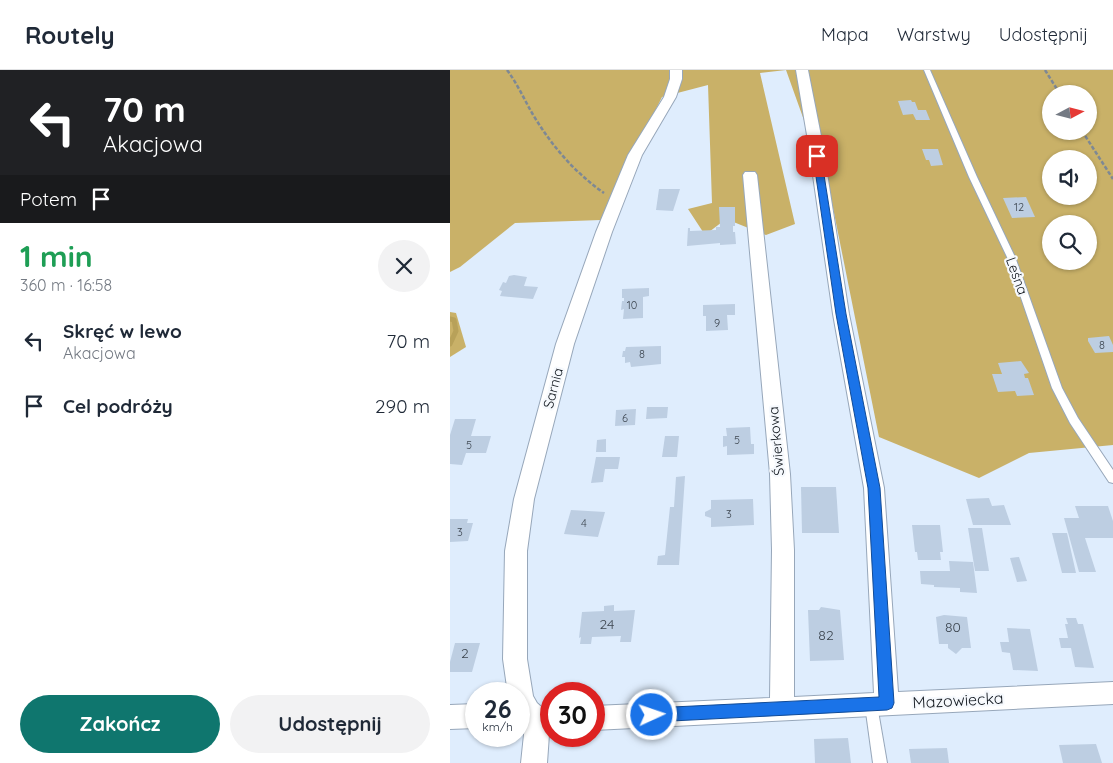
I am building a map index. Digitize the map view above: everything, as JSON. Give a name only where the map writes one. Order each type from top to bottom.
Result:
[{"type":"street","name":"Sarnia","points":[[518,682],[515,659],[516,551],[524,499],[565,344],[617,195],[635,155],[670,97],[676,80],[676,70]]},
{"type":"street","points":[[802,70],[815,141],[841,314],[874,488],[879,703]]},
{"type":"street","name":"Świerkowa","points":[[750,175],[780,474],[783,550],[782,708]]},
{"type":"street","name":"Mazowiecka","points":[[605,717],[1113,693]]},
{"type":"street","points":[[450,717],[465,716]]},
{"type":"street","points":[[534,763],[540,740]]},
{"type":"lane","name":"Leśna","points":[[927,70],[973,177],[1011,257],[1057,388],[1074,420],[1113,479]]},
{"type":"lane","points":[[879,703],[880,763]]},
{"type":"path","points":[[507,70],[516,81],[525,101],[557,151],[603,192],[617,195]]},
{"type":"path","points":[[1045,70],[1054,85]]},
{"type":"path","points":[[1088,140],[1113,180]]},
{"type":"shaded area","points":[[450,70],[786,70],[760,73],[795,224],[766,235],[726,219],[705,235],[688,209],[712,203],[708,85],[662,97],[601,220],[515,223],[460,267],[450,272]]},
{"type":"shaded area","points":[[786,70],[1113,70],[1113,445],[1029,453],[979,478],[879,437],[830,193]]},
{"type":"shaded area","points":[[450,312],[456,313],[466,347],[450,357]]},
{"type":"building","points":[[911,100],[915,102],[918,110],[926,110],[930,120],[916,120],[913,114],[903,115],[898,101]]},
{"type":"building","points":[[922,149],[938,149],[943,165],[931,166],[929,160],[926,160]]},
{"type":"building","points":[[659,189],[680,189],[673,211],[656,210]]},
{"type":"building","points":[[1026,197],[1035,217],[1012,218],[1003,198]]},
{"type":"building","points":[[719,207],[735,207],[735,226],[733,226],[733,232],[735,232],[736,244],[720,245],[720,243],[687,246],[688,228],[690,228],[690,231],[716,230],[716,227],[720,227]]},
{"type":"building","points":[[509,276],[527,277],[524,286],[538,287],[533,299],[500,296],[502,291],[499,290],[503,282],[506,283]]},
{"type":"building","points":[[649,288],[649,296],[643,297],[643,318],[623,319],[624,309],[621,310],[624,298],[622,298],[622,289]]},
{"type":"building","points":[[735,304],[735,315],[727,315],[728,330],[706,331],[706,316],[703,316],[703,305]]},
{"type":"building","points":[[1109,336],[1113,345],[1113,352],[1095,353],[1088,338]]},
{"type":"building","points":[[661,346],[661,364],[631,367],[630,362],[625,363],[625,357],[622,357],[626,347]]},
{"type":"building","points":[[1021,361],[1029,373],[1024,374],[1025,378],[1028,378],[1034,395],[1017,396],[1015,391],[998,392],[992,374],[1002,374],[998,363]]},
{"type":"building","points":[[647,407],[668,407],[667,418],[646,419]]},
{"type":"building","points":[[636,409],[635,425],[615,426],[616,410]]},
{"type":"building","points":[[455,419],[476,419],[471,436],[491,436],[486,453],[466,453],[462,465],[450,464],[450,435]]},
{"type":"building","points":[[750,427],[751,444],[754,444],[754,454],[727,455],[727,446],[723,447],[723,436],[727,436],[726,428]]},
{"type":"building","points":[[665,436],[679,436],[677,457],[662,457]]},
{"type":"building","points":[[606,439],[606,452],[596,452],[597,440]]},
{"type":"building","points":[[596,457],[620,457],[618,469],[605,469],[603,482],[591,483]]},
{"type":"building","points":[[685,476],[679,565],[657,565],[658,556],[665,555],[670,507],[674,507],[676,477]]},
{"type":"building","points":[[801,487],[836,487],[839,533],[802,533]]},
{"type":"building","points":[[989,498],[992,506],[1004,505],[1011,525],[973,525],[966,499]]},
{"type":"building","points":[[753,499],[754,525],[711,527],[711,518],[705,516],[705,512],[711,509],[711,500]]},
{"type":"building","points":[[1075,506],[1108,506],[1113,521],[1113,538],[1085,538],[1096,572],[1079,572],[1064,518],[1079,518]]},
{"type":"building","points":[[571,510],[605,512],[598,537],[564,534]]},
{"type":"building","points":[[450,519],[468,519],[467,523],[473,523],[468,541],[450,542]]},
{"type":"building","points":[[912,525],[940,525],[943,552],[940,552],[941,560],[918,560],[917,552],[915,552]]},
{"type":"building","points":[[968,528],[982,528],[989,571],[975,571]]},
{"type":"building","points":[[1052,533],[1067,533],[1076,573],[1062,573]]},
{"type":"building","points":[[1019,557],[1027,581],[1017,582],[1010,558]]},
{"type":"building","points":[[949,561],[973,562],[977,593],[960,592],[960,588],[934,587],[934,585],[921,584],[920,571],[950,571]]},
{"type":"building","points":[[614,605],[614,611],[635,610],[631,642],[620,642],[621,636],[592,637],[591,644],[580,644],[582,612],[604,611],[604,606]]},
{"type":"building","points":[[821,607],[840,610],[844,660],[810,661],[808,610],[819,610]]},
{"type":"building","points":[[944,615],[967,617],[971,648],[962,648],[956,654],[948,648],[948,644],[939,644],[936,617]]},
{"type":"building","points":[[1066,618],[1076,618],[1078,624],[1083,624],[1094,668],[1075,667],[1071,648],[1061,648],[1059,638],[1068,638],[1065,624],[1068,624]]},
{"type":"building","points":[[1007,628],[1030,629],[1038,671],[1013,670],[1010,653],[1002,652],[1000,642],[1009,642]]},
{"type":"building","points":[[455,643],[480,643],[472,672],[450,672],[450,662]]},
{"type":"building","points":[[848,738],[851,763],[815,763],[814,739]]},
{"type":"building","points":[[1096,744],[1102,763],[1063,763],[1059,745]]},
{"type":"building","points":[[947,748],[949,763],[911,763],[909,749]]},
{"type":"waterway","points":[[450,319],[454,320],[456,331],[450,344]]},
{"type":"route","points":[[652,715],[887,703],[874,488],[841,314],[817,156]]}]
